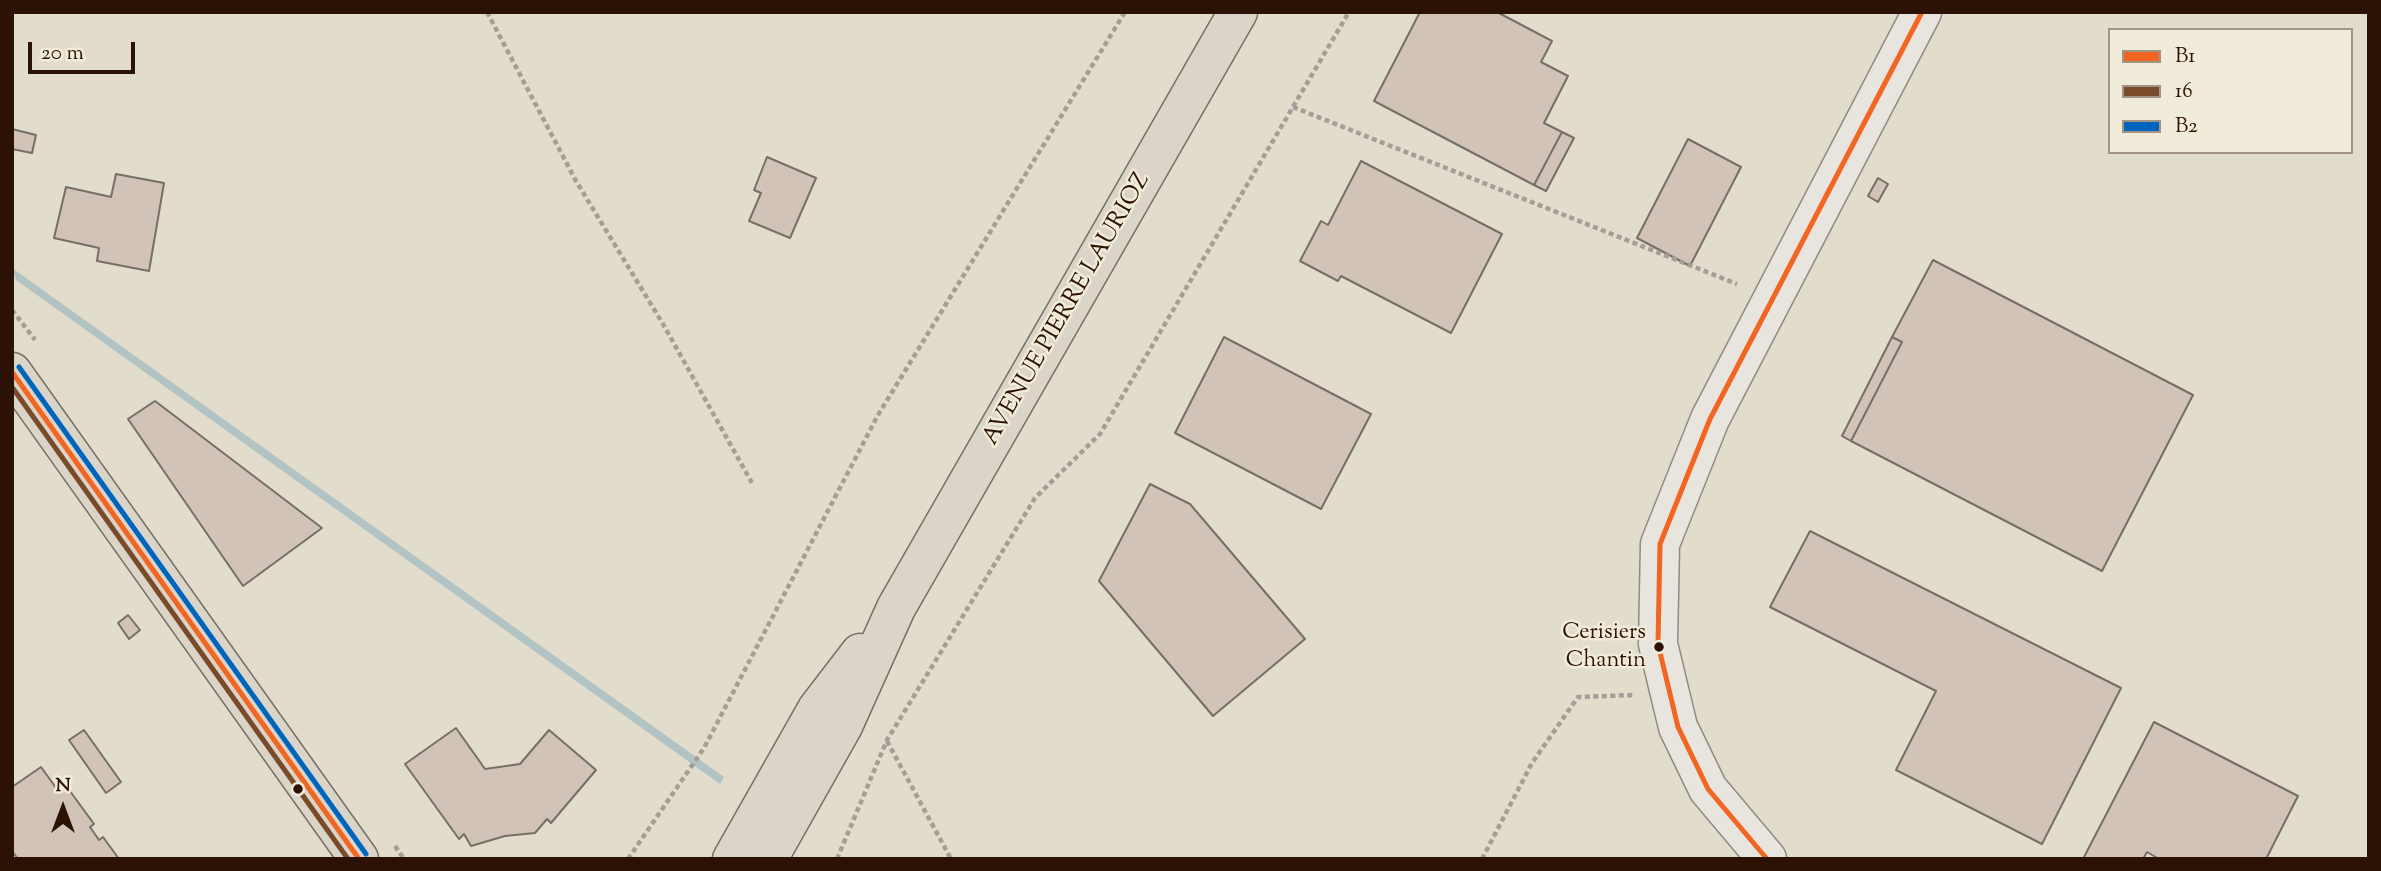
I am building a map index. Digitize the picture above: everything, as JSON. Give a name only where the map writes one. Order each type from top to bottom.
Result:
[{"type":"main road","name":"AVENUE PIERRE LAURIOZ","points":[[768,859],[843,726],[896,608],[1238,12]]},
{"type":"main road","points":[[12,372],[359,859]]},
{"type":"main road","name":"AVENUE PIERRE LAURIOZ","points":[[732,859],[817,709],[896,608]]},
{"type":"street","points":[[1767,859],[1708,789],[1678,727],[1658,644],[1660,544],[1710,419],[1922,12]]},
{"type":"path","points":[[487,12],[576,181],[663,324],[752,483]]},
{"type":"path","points":[[628,859],[704,748],[878,415],[1125,12]]},
{"type":"path","points":[[837,859],[887,740],[1035,498],[1100,434],[1349,12]]},
{"type":"path","points":[[1293,107],[1773,299]]},
{"type":"path","points":[[1482,859],[1532,763],[1578,697],[1670,694]]},
{"type":"path","points":[[887,740],[951,859]]},
{"type":"shaded area","points":[[12,268],[724,777],[720,784],[16,280]]},
{"type":"building","points":[[1420,12],[1497,12],[1552,41],[1541,62],[1568,76],[1544,123],[1562,132],[1534,185],[1374,101]]},
{"type":"building","points":[[12,129],[36,135],[32,153],[12,149]]},
{"type":"building","points":[[1562,132],[1574,138],[1546,191],[1534,185]]},
{"type":"building","points":[[1688,139],[1741,167],[1690,266],[1637,238]]},
{"type":"building","points":[[767,157],[816,178],[790,238],[749,221],[761,193],[754,190]]},
{"type":"building","points":[[1361,161],[1502,234],[1451,333],[1341,276],[1338,281],[1300,261],[1321,221],[1328,225]]},
{"type":"building","points":[[116,174],[164,183],[149,271],[97,261],[99,248],[54,238],[66,187],[111,197]]},
{"type":"building","points":[[1878,178],[1888,184],[1878,202],[1868,196]]},
{"type":"building","points":[[1933,260],[2193,395],[2102,571],[1851,441],[1902,342],[1892,337]]},
{"type":"building","points":[[1224,337],[1371,414],[1321,509],[1175,433]]},
{"type":"building","points":[[1892,337],[1902,342],[1851,441],[1842,436]]},
{"type":"building","points":[[155,401],[322,528],[243,586],[128,419]]},
{"type":"building","points":[[1150,484],[1190,504],[1305,639],[1213,716],[1099,581]]},
{"type":"building","points":[[1810,531],[2121,688],[2042,844],[1896,770],[1936,691],[1770,607]]},
{"type":"building","points":[[128,615],[140,630],[129,639],[118,623]]},
{"type":"building","points":[[2154,722],[2298,796],[2266,859],[2159,859],[2147,852],[2143,859],[2083,859]]},
{"type":"building","points":[[456,728],[485,769],[520,764],[549,730],[596,770],[551,823],[547,819],[535,833],[505,836],[471,846],[464,834],[459,839],[405,764]]},
{"type":"building","points":[[84,730],[121,782],[106,793],[69,740]]},
{"type":"building","points":[[41,767],[59,792],[67,787],[94,824],[90,827],[99,840],[103,837],[119,859],[18,859],[12,851],[12,787]]},
{"type":"transit line","name":"B1","points":[[1767,859],[1708,789],[1678,727],[1658,644],[1660,544],[1710,419],[1922,12]]},
{"type":"transit line","name":"B2","points":[[19,367],[366,854]]},
{"type":"transit line","name":"B1","points":[[12,372],[359,859]]},
{"type":"transit line","name":"16","points":[[12,387],[348,859]]},
{"type":"place","name":"Cerisiers Chantin","points":[[1659,647]]}]
